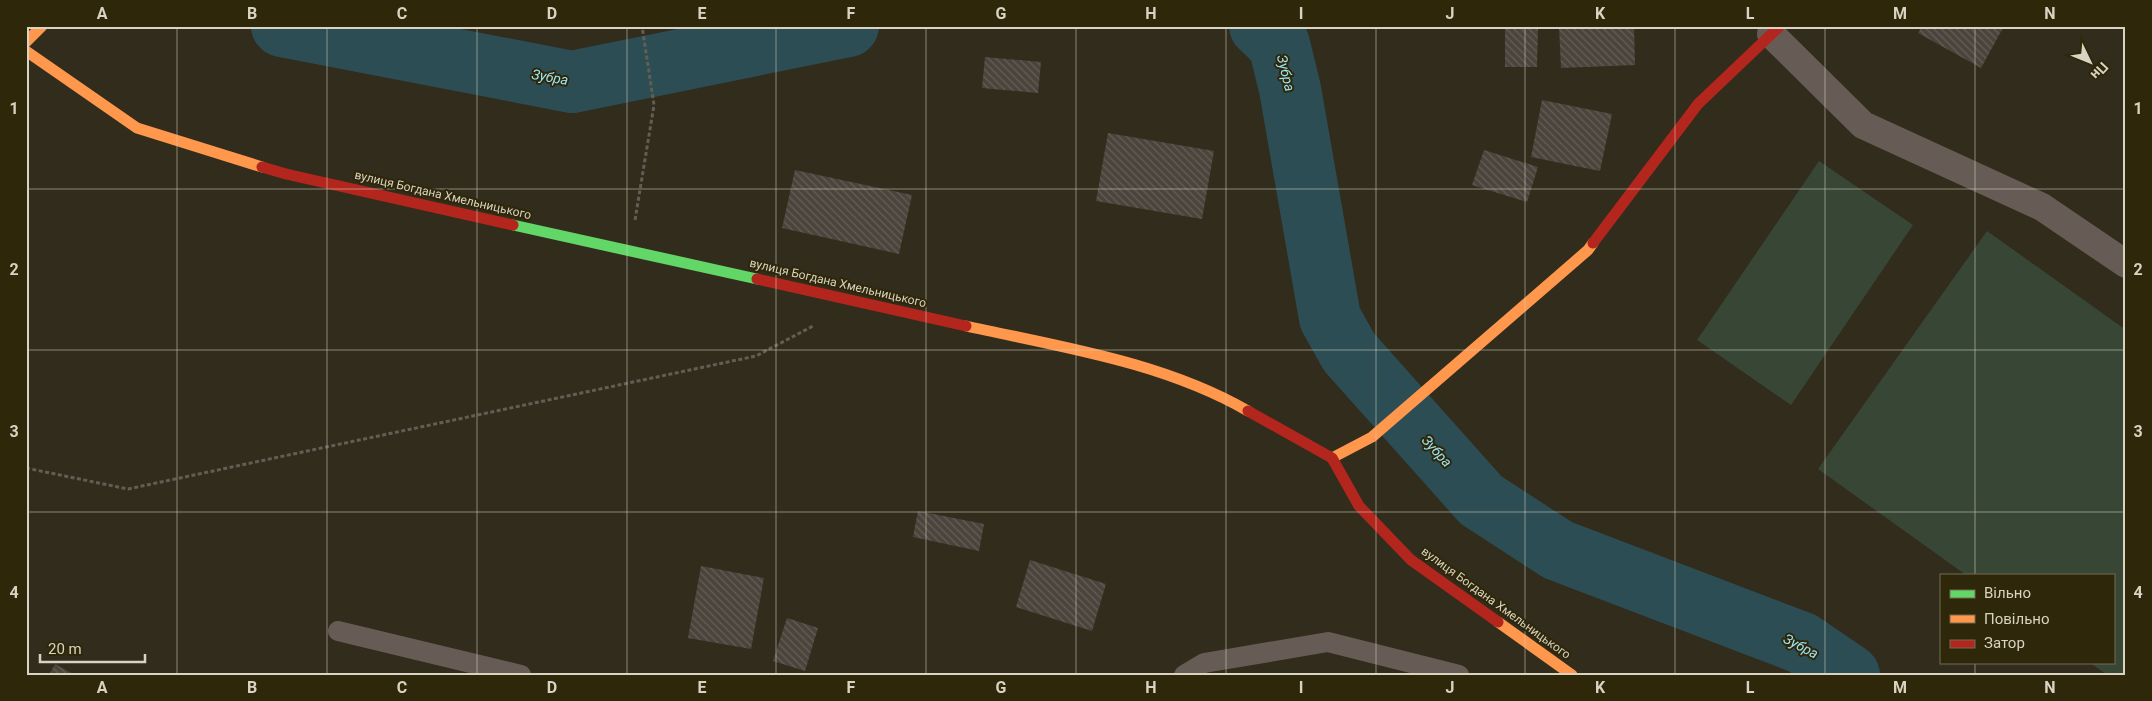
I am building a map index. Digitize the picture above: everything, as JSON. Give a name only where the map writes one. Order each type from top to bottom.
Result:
[{"type":"main road","points":[[26,42],[42,26]]},
{"type":"main road","points":[[1332,458],[1372,437],[1588,250],[1698,104],[1775,30]]},
{"type":"main road","name":"вулиця Богдана Хмельницького","points":[[26,51],[137,128],[286,174],[1118,360],[1217,393],[1332,458],[1359,506],[1411,560],[1572,675]]},
{"type":"street","points":[[1775,30],[1863,125],[2042,207],[2126,264]]},
{"type":"lane","points":[[338,631],[522,675]]},
{"type":"lane","points":[[1184,675],[1204,663],[1328,642],[1459,675]]},
{"type":"path","points":[[630,251],[654,105],[642,26]]},
{"type":"path","points":[[26,468],[128,489],[756,356],[815,324]]},
{"type":"green space","points":[[1819,161],[1913,225],[1791,405],[1697,340]]},
{"type":"green space","points":[[1987,231],[2126,330],[2126,675],[2107,675],[2092,664],[2114,664],[2114,574],[1965,574],[1818,469]]},
{"type":"building","points":[[1505,26],[1538,26],[1537,67],[1505,67]]},
{"type":"building","points":[[1559,26],[1634,26],[1635,65],[1561,68]]},
{"type":"building","points":[[1922,26],[2004,26],[1981,68],[1918,33]]},
{"type":"building","points":[[985,57],[1041,62],[1038,93],[982,88]]},
{"type":"building","points":[[1542,100],[1612,114],[1600,171],[1531,157]]},
{"type":"building","points":[[1108,133],[1214,151],[1202,219],[1096,201]]},
{"type":"building","points":[[1484,150],[1538,167],[1527,202],[1472,185]]},
{"type":"building","points":[[795,170],[912,195],[899,254],[782,228]]},
{"type":"building","points":[[918,511],[984,524],[979,551],[913,537]]},
{"type":"building","points":[[1030,560],[1106,584],[1092,631],[1016,607]]},
{"type":"building","points":[[701,566],[764,578],[751,649],[688,638]]},
{"type":"building","points":[[787,618],[818,628],[805,671],[773,661]]},
{"type":"building","points":[[55,664],[75,675],[49,675]]},
{"type":"waterway","name":"Зубра","points":[[282,26],[572,82],[848,26]]},
{"type":"waterway","name":"Зубра","points":[[1260,26],[1279,44],[1290,89],[1330,318],[1349,352],[1481,500],[1558,550],[1802,643],[1849,675]]},
{"type":"traffic: fast","points":[[513,225],[757,279]]},
{"type":"traffic: slow","points":[[26,42],[42,26]]},
{"type":"traffic: slow","points":[[26,51],[137,128],[262,167]]},
{"type":"traffic: slow","points":[[1332,458],[1372,437],[1588,250],[1593,243]]},
{"type":"traffic: slow","points":[[966,326],[1075,349],[1146,368],[1215,394],[1248,411]]},
{"type":"traffic: slow","points":[[1498,622],[1572,675]]},
{"type":"traffic: jam","points":[[1593,243],[1698,104],[1780,26]]},
{"type":"traffic: jam","points":[[262,167],[513,225]]},
{"type":"traffic: jam","points":[[757,279],[966,326]]},
{"type":"traffic: jam","points":[[1248,411],[1332,458],[1359,506],[1411,560],[1498,622]]}]
